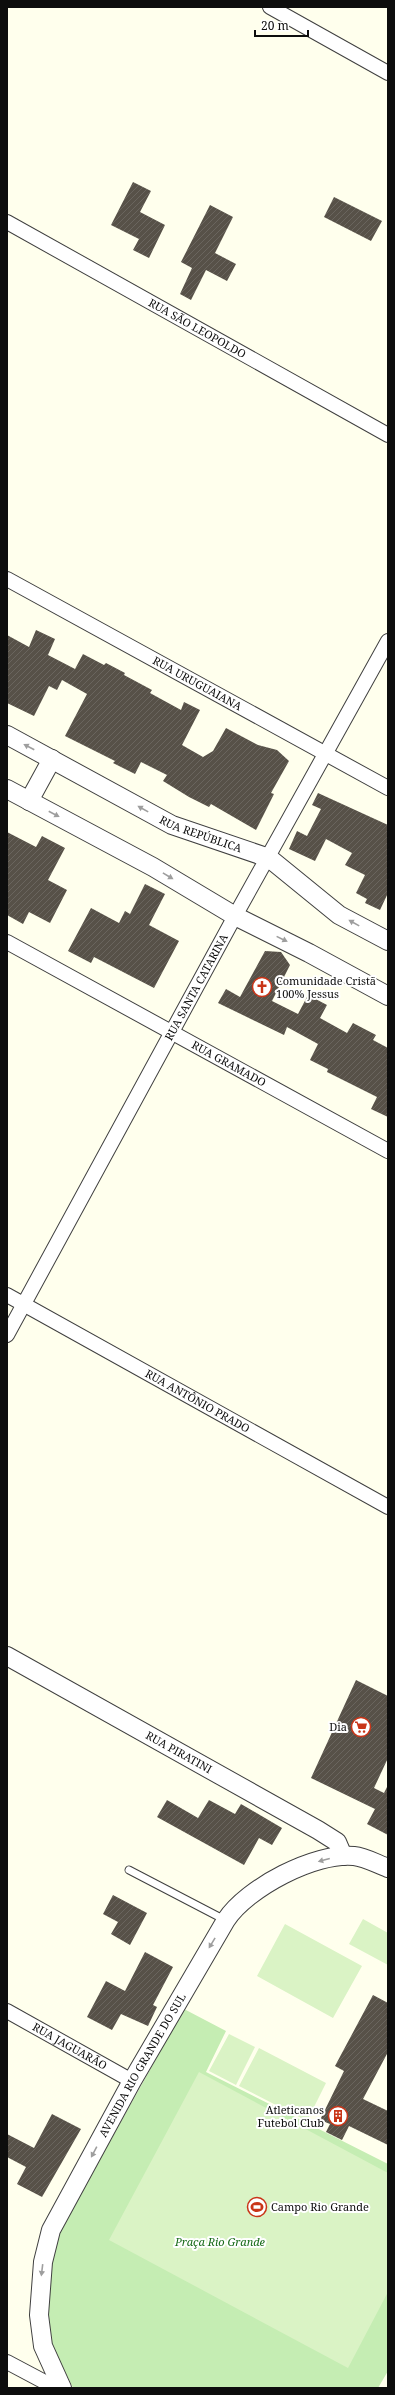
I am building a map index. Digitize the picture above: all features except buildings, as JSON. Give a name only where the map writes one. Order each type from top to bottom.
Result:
[{"type":"street","points":[[270,7],[388,73]]},
{"type":"street","name":"RUA SÃO LEOPOLDO","points":[[7,222],[388,435]]},
{"type":"street","name":"RUA URUGUAIANA","points":[[7,579],[388,788]]},
{"type":"street","name":"RUA SANTA CATARINA","points":[[7,1336],[173,1033],[235,916],[269,858],[388,641]]},
{"type":"street","name":"RUA REPÚBLICA","points":[[7,735],[172,824],[269,858],[339,915],[388,941]]},
{"type":"street","points":[[28,801],[52,760]]},
{"type":"street","points":[[7,789],[153,867],[235,916],[309,953],[388,996]]},
{"type":"street","name":"RUA GRAMADO","points":[[7,942],[388,1151]]},
{"type":"street","name":"RUA ANTÔNIO PRADO","points":[[7,1295],[388,1507]]},
{"type":"street","name":"RUA PIRATINI","points":[[7,1656],[318,1830],[337,1842],[343,1856]]},
{"type":"street","name":"AVENIDA RIO GRANDE DO SUL","points":[[62,2388],[47,2359],[40,2331],[40,2286],[46,2246],[51,2230],[132,2080],[226,1920],[241,1904],[268,1882],[296,1869],[343,1856],[360,1857],[388,1868]]},
{"type":"street","name":"RUA JAGUARÃO","points":[[7,2011],[132,2080]]},
{"type":"street","points":[[7,2362],[56,2388]]},
{"type":"lane","points":[[129,1870],[226,1920]]},
{"type":"green space","points":[[363,1919],[388,1933],[388,1965],[349,1944]]},
{"type":"green space","points":[[285,1924],[362,1966],[333,2018],[257,1976]]},
{"type":"green space","name":"Praça Rio Grande","points":[[184,2009],[226,2031],[206,2072],[388,2164],[388,2371],[378,2388],[73,2388],[47,2335],[51,2252],[61,2229]]},
{"type":"green space","points":[[229,2034],[255,2047],[236,2085],[209,2071]]},
{"type":"green space","points":[[259,2048],[326,2083],[307,2121],[239,2086]]},
{"type":"green space","name":"Campo Rio Grande","points":[[199,2072],[388,2173],[388,2292],[348,2368],[109,2240]]},
{"type":"place","name":"Comunidade Cristã 100% Jessus","points":[[262,987]]},
{"type":"place","name":"Dia","points":[[361,1727]]},
{"type":"place","name":"Atleticanos Futebol Club","points":[[338,2116]]},
{"type":"place","name":"Campo Rio Grande","points":[[257,2207]]}]
